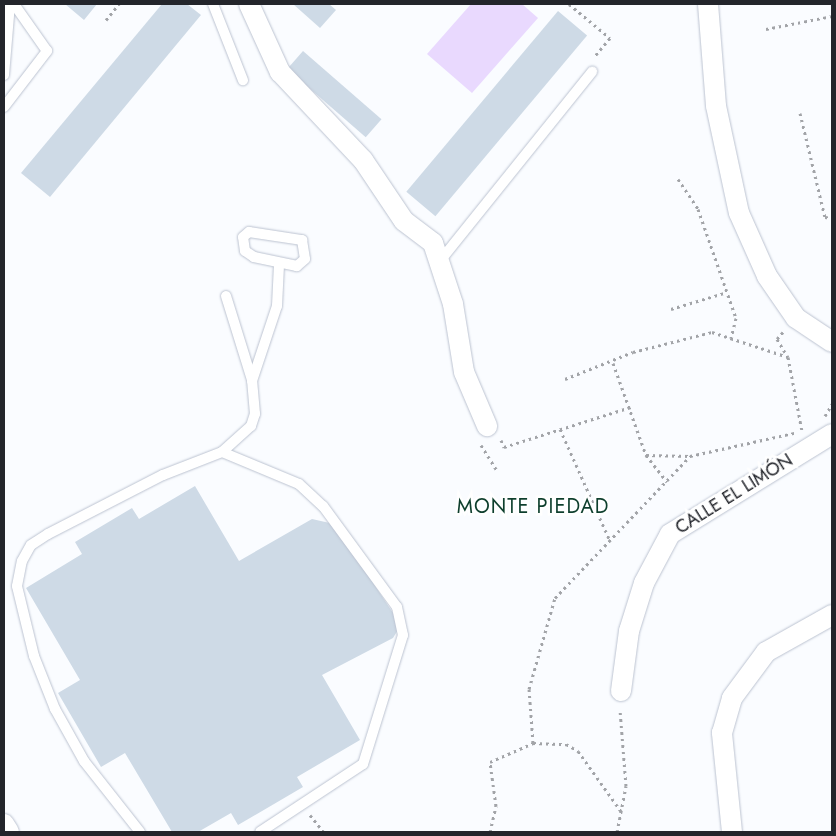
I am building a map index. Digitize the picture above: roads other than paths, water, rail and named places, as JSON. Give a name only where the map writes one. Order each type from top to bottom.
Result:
[{"type":"street","points":[[249,4],[280,72],[342,134],[404,221],[433,243],[453,304],[464,372],[487,426]]},
{"type":"street","points":[[708,4],[716,106],[739,213],[767,276],[796,318],[832,342]]},
{"type":"street","name":"CALLE EL LIMÓN","points":[[622,691],[629,631],[644,583],[670,534],[832,434]]},
{"type":"street","points":[[732,832],[722,733],[732,698],[766,652],[832,615]]},
{"type":"street","points":[[4,824],[9,832]]},
{"type":"lane","points":[[4,75],[12,4]]},
{"type":"lane","points":[[4,107],[47,51],[12,4]]},
{"type":"lane","points":[[213,4],[243,80]]},
{"type":"lane","points":[[440,261],[592,72]]},
{"type":"lane","points":[[269,233],[302,240],[306,248],[301,265],[279,265],[246,253],[245,234],[269,233]]},
{"type":"lane","points":[[252,380],[277,306],[279,265]]},
{"type":"lane","points":[[140,832],[84,761],[55,709],[34,656],[17,586],[22,561],[31,545],[48,534],[163,476],[222,452],[255,419],[252,380],[226,296]]},
{"type":"lane","points":[[222,452],[299,484],[312,495],[398,613],[402,635],[363,764],[303,806],[260,832]]},
{"type":"district","name":"MONTE PIEDAD","points":[[533,506]]}]
